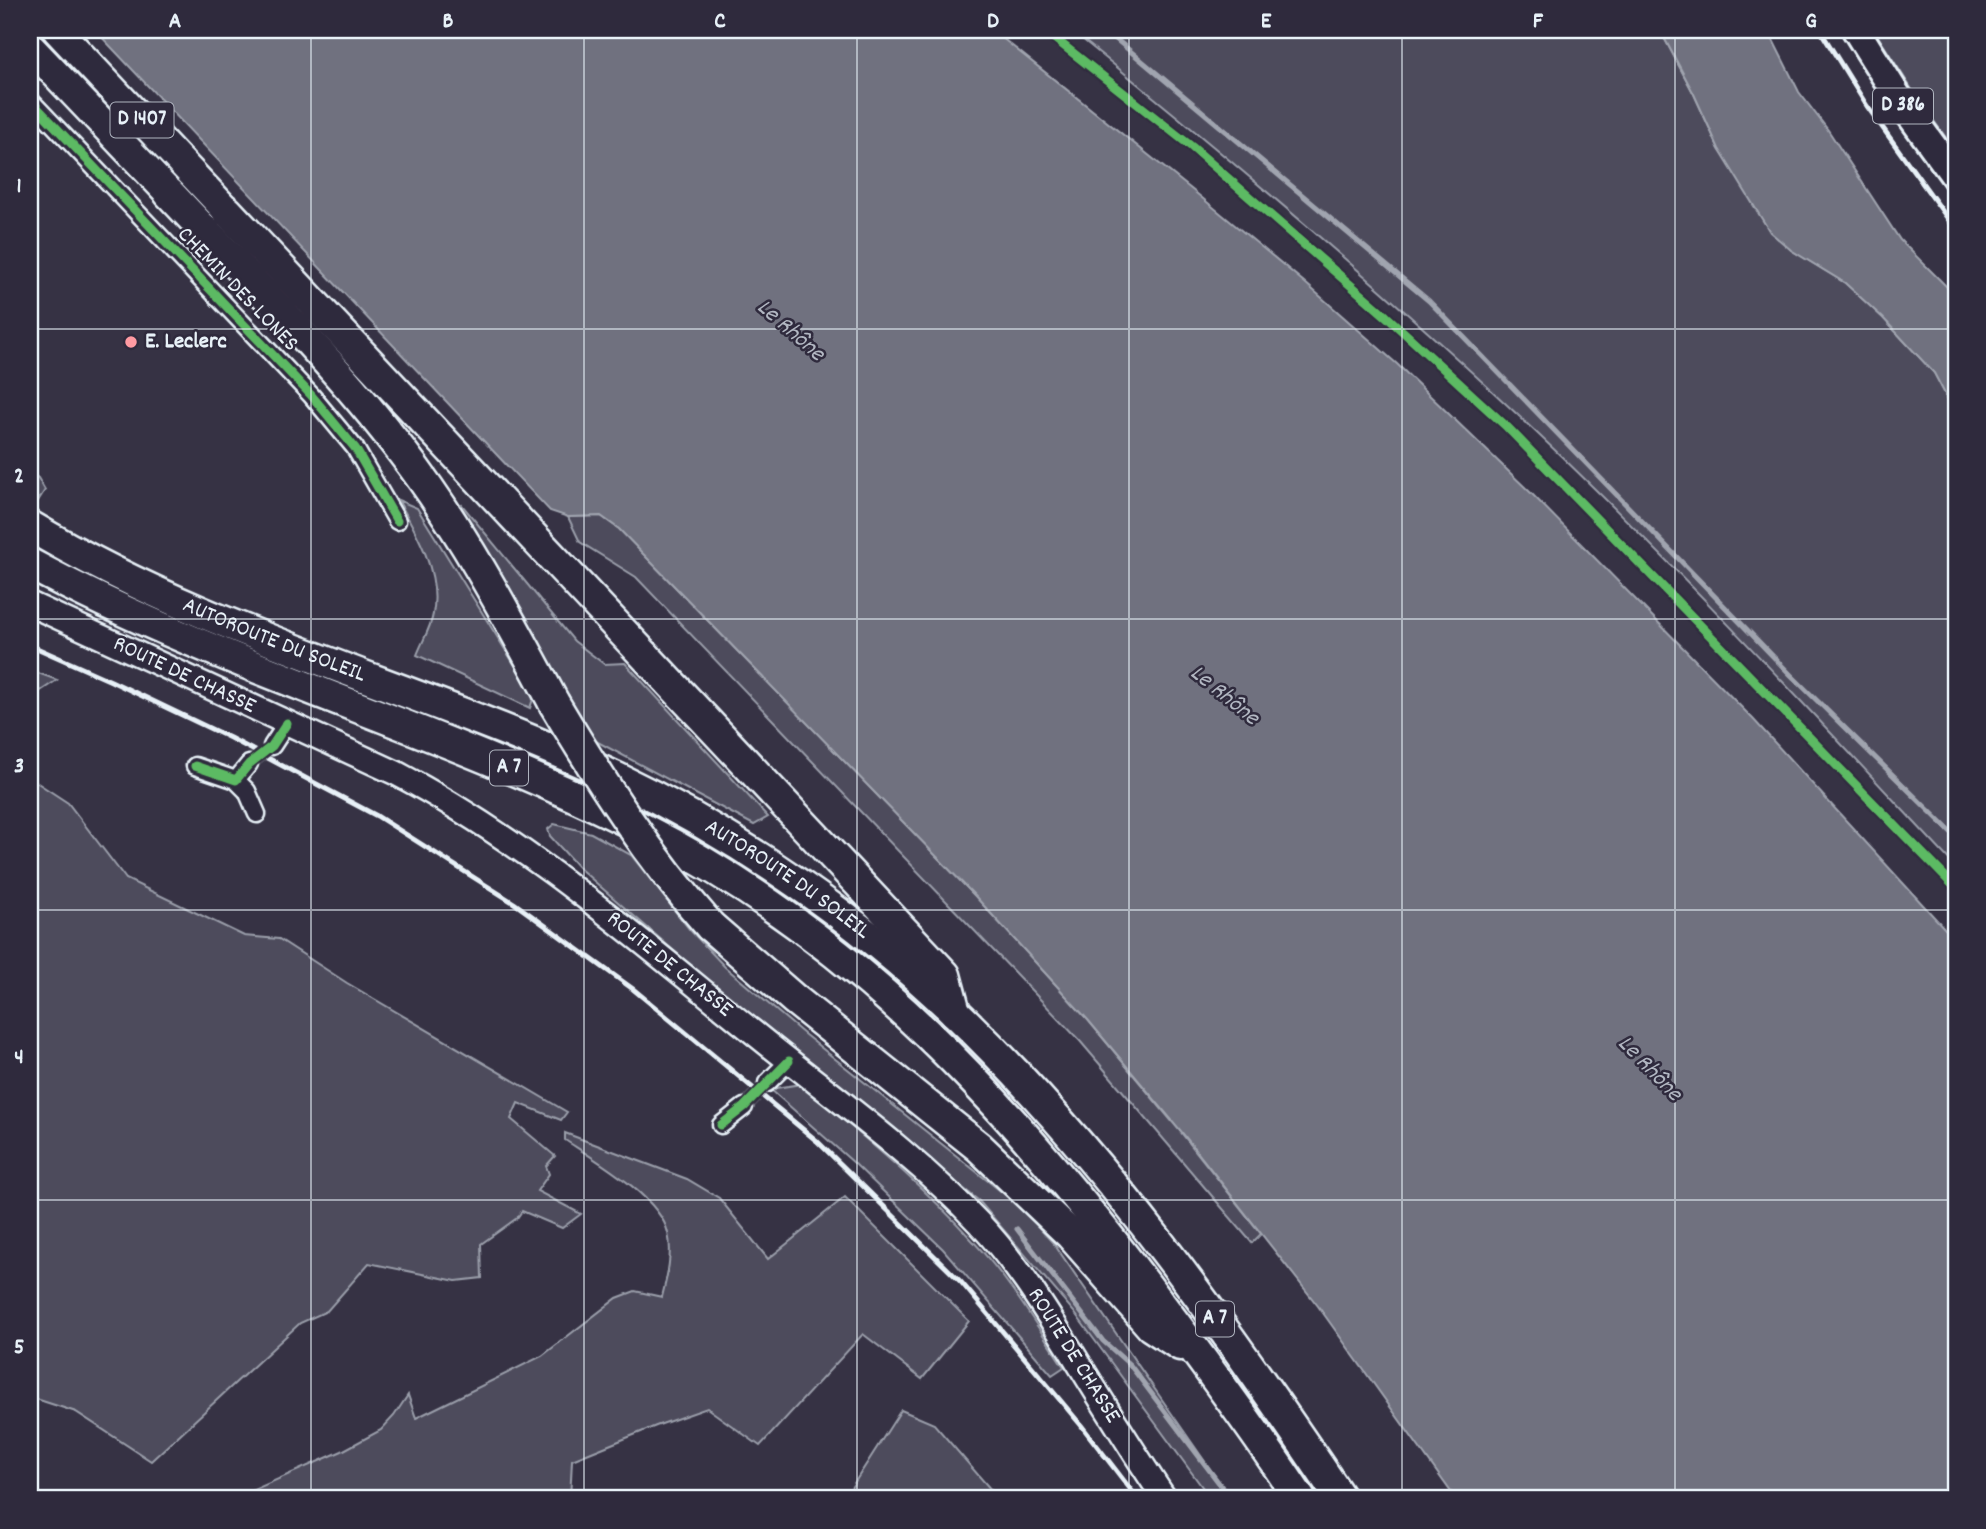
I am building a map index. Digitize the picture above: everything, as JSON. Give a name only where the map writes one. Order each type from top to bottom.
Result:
[{"type":"highway","name":"D 1407","points":[[57,30],[227,211]]},
{"type":"highway","name":"D 1407","points":[[30,47],[169,193]]},
{"type":"highway","points":[[169,193],[327,363],[403,453],[500,601],[554,703],[591,765],[648,850],[710,926],[794,999],[979,1147],[1071,1235],[1151,1326],[1201,1358]]},
{"type":"highway","points":[[227,211],[945,975],[955,1012]]},
{"type":"highway","name":"AUTOROUTE DU SOLEIL","points":[[30,526],[121,575],[231,624],[559,752],[704,824],[801,886],[863,933],[955,1012],[1023,1082],[1126,1202],[1236,1346],[1341,1499]]},
{"type":"highway","name":"AUTOROUTE DU SOLEIL","points":[[30,564],[131,617],[208,650],[384,717],[587,802],[697,859],[771,906],[830,949],[904,1010],[992,1098],[1053,1167],[1108,1234],[1201,1358],[1300,1499]]},
{"type":"main road","name":"D 386","points":[[1856,30],[1903,104],[1956,178]]},
{"type":"main road","name":"ROUTE DE CHASSE","points":[[30,604],[443,797],[486,824],[626,930],[908,1156],[979,1223],[1032,1289],[1165,1499]]},
{"type":"street","name":"CHEMIN DES LONES","points":[[30,100],[311,395],[355,448],[397,521]]},
{"type":"street","points":[[272,746],[286,723]]},
{"type":"street","points":[[236,780],[249,764]]},
{"type":"street","points":[[195,766],[236,780],[247,791],[257,814]]},
{"type":"street","points":[[767,1083],[789,1062]]},
{"type":"street","points":[[721,1125],[744,1107]]},
{"type":"shaded area","points":[[1071,30],[1660,30],[1719,149],[1791,250],[1845,283],[1883,318],[1934,373],[1956,415],[1956,867],[1712,608],[1502,400],[1321,238]]},
{"type":"shaded area","points":[[1874,30],[1956,30],[1956,151],[1920,102]]},
{"type":"shaded area","points":[[30,472],[38,478],[45,490],[36,504],[30,500]]},
{"type":"shaded area","points":[[398,500],[417,508],[534,696],[530,708],[417,655],[432,619],[434,584],[426,554]]},
{"type":"shaded area","points":[[462,505],[574,641],[604,664],[625,663],[768,817],[754,825],[592,739],[454,512]]},
{"type":"shaded area","points":[[601,516],[619,529],[975,896],[1088,1020],[1261,1234],[1252,1243],[1080,1041],[636,577],[580,542],[568,517]]},
{"type":"shaded area","points":[[30,670],[57,680],[30,698]]},
{"type":"shaded area","points":[[30,778],[68,803],[126,879],[244,936],[279,939],[347,983],[567,1112],[561,1120],[518,1103],[511,1119],[555,1156],[546,1166],[549,1174],[537,1191],[581,1214],[562,1228],[522,1211],[517,1218],[481,1244],[482,1278],[456,1281],[369,1263],[327,1311],[300,1323],[151,1461],[76,1412],[30,1397]]},
{"type":"shaded area","points":[[554,824],[591,833],[631,855],[690,930],[725,967],[804,1034],[1018,1205],[1054,1244],[1231,1499],[1211,1499],[1074,1312],[979,1201],[704,977],[579,868],[550,836],[548,829]]},
{"type":"shaded area","points":[[801,1084],[911,1178],[972,1240],[1009,1285],[1064,1367],[1052,1375],[943,1249],[854,1163],[770,1089]]},
{"type":"shaded area","points":[[565,1133],[687,1179],[719,1198],[768,1259],[845,1197],[969,1321],[922,1379],[863,1334],[760,1446],[707,1408],[572,1460],[570,1499],[233,1499],[342,1451],[381,1430],[408,1395],[416,1418],[542,1356],[617,1298],[635,1291],[662,1297],[670,1249],[668,1233],[662,1219],[640,1193],[565,1140]]},
{"type":"shaded area","points":[[901,1410],[934,1424],[999,1499],[844,1499]]},
{"type":"water","name":"Le Rhône","points":[[95,30],[992,30],[1001,37],[1304,282],[1397,364],[1531,493],[1753,719],[1956,941],[1956,1499],[1456,1499],[1318,1306],[1180,1130],[1088,1020],[975,896],[619,529],[601,516],[568,517],[550,511]]},
{"type":"water","points":[[1660,30],[1768,30],[1799,92],[1828,130],[1900,240],[1956,296],[1956,415],[1934,373],[1883,318],[1845,283],[1791,250],[1770,232],[1719,149]]},
{"type":"waterway","points":[[1105,30],[1429,301],[1791,675],[1956,837]]},
{"type":"waterway","points":[[1017,1229],[1103,1341],[1130,1365],[1231,1499]]},
{"type":"tunnel","points":[[249,764],[272,746]]},
{"type":"tunnel","points":[[744,1107],[767,1083]]},
{"type":"railway","points":[[1820,30],[1867,106],[1956,230]]},
{"type":"railway","points":[[30,645],[230,738],[377,816],[514,903],[633,989],[817,1141],[961,1282],[1081,1425],[1138,1499]]},
{"type":"cycle path","points":[[1044,30],[1192,147],[1386,316],[1507,427],[1956,888]]},
{"type":"cycle path","points":[[30,100],[311,395],[355,448],[397,521]]},
{"type":"cycle path","points":[[195,766],[236,780],[249,764],[272,746],[287,723]]},
{"type":"cycle path","points":[[721,1125],[744,1107],[789,1061]]},
{"type":"place","name":"E. Leclerc","points":[[131,342]]}]
